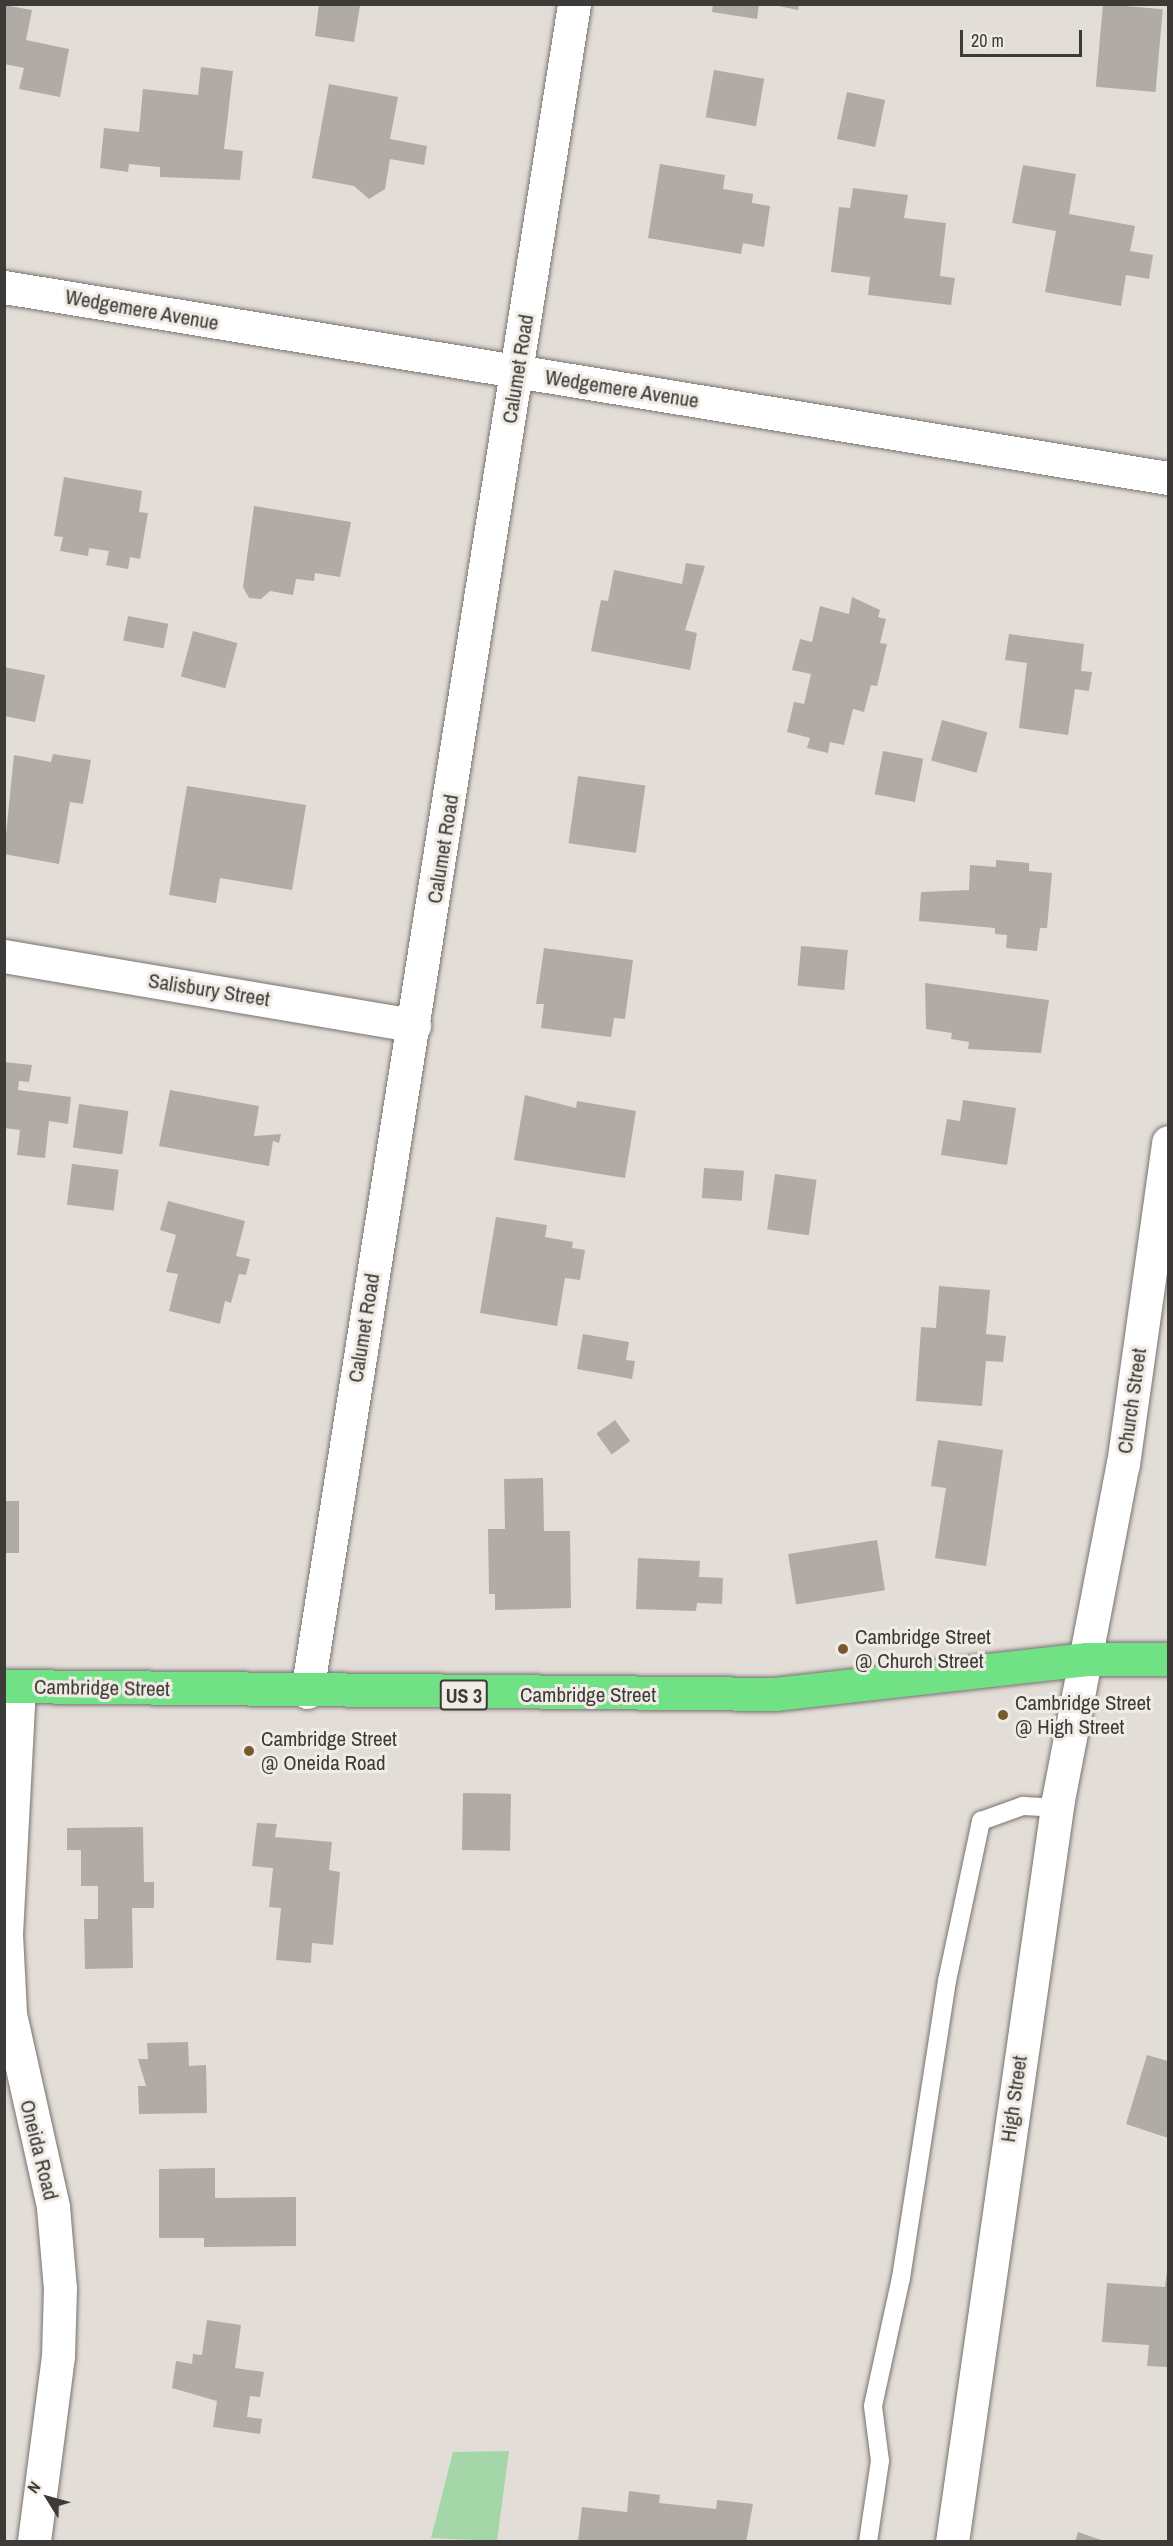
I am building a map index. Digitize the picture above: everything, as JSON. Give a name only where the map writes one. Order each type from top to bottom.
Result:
[{"type":"highway","name":"Cambridge Street","points":[[12,1686],[307,1692],[775,1694],[1087,1659],[1168,1659]]},
{"type":"street","name":"Calumet Road","points":[[307,1692],[518,372],[574,4]]},
{"type":"street","name":"Wedgemere Avenue","points":[[4,287],[1168,478]]},
{"type":"street","name":"Salisbury Street","points":[[4,956],[414,1025]]},
{"type":"street","name":"Church Street","points":[[1087,1659],[1123,1464],[1168,1142]]},
{"type":"street","name":"High Street","points":[[952,2541],[1057,1808],[1087,1659]]},
{"type":"street","name":"Oneida Road","points":[[12,1686],[6,1934],[10,2014],[53,2207],[60,2288],[58,2356],[34,2541]]},
{"type":"lane","points":[[868,2541],[880,2461],[873,2406],[901,2278],[947,1981],[981,1821],[1023,1806],[1057,1808]]},
{"type":"green space","points":[[509,2451],[497,2541],[431,2538],[453,2452]]},
{"type":"building","points":[[319,4],[360,6],[354,42],[315,36]]},
{"type":"building","points":[[713,4],[759,4],[757,19],[712,12]]},
{"type":"building","points":[[769,4],[799,4],[798,10]]},
{"type":"building","points":[[1103,4],[1163,9],[1156,92],[1096,87]]},
{"type":"building","points":[[4,5],[32,10],[26,40],[69,49],[60,97],[19,89],[24,68],[4,64]]},
{"type":"building","points":[[201,67],[233,71],[224,149],[243,151],[240,180],[160,177],[160,167],[129,164],[128,172],[100,168],[104,128],[139,132],[143,89],[198,95]]},
{"type":"building","points":[[714,70],[764,79],[756,126],[706,117]]},
{"type":"building","points":[[329,84],[398,97],[390,139],[427,146],[424,165],[390,159],[385,189],[369,199],[354,186],[312,178]]},
{"type":"building","points":[[847,92],[885,100],[875,147],[837,139]]},
{"type":"building","points":[[660,164],[725,175],[723,189],[753,194],[752,203],[770,206],[764,247],[743,243],[741,254],[648,238]]},
{"type":"building","points":[[1023,165],[1076,174],[1069,214],[1135,226],[1130,251],[1153,255],[1149,279],[1126,275],[1121,306],[1045,292],[1056,231],[1012,223]]},
{"type":"building","points":[[853,188],[908,195],[904,218],[946,223],[940,276],[955,278],[951,305],[868,295],[870,277],[831,272],[839,207],[850,208]]},
{"type":"building","points":[[64,477],[142,491],[139,512],[148,513],[140,559],[130,557],[128,569],[106,565],[109,551],[89,548],[88,556],[60,551],[63,537],[54,536]]},
{"type":"building","points":[[254,506],[351,522],[340,577],[315,573],[314,581],[296,579],[293,595],[270,591],[261,599],[249,598],[243,587]]},
{"type":"building","points":[[686,563],[705,566],[685,630],[697,633],[690,670],[591,651],[601,600],[608,601],[614,570],[682,584]]},
{"type":"building","points":[[852,597],[880,610],[878,617],[886,619],[880,643],[887,644],[877,686],[871,685],[864,712],[853,709],[844,745],[830,742],[828,753],[807,748],[810,738],[787,732],[794,702],[804,704],[811,674],[792,670],[800,639],[812,642],[820,606],[849,614]]},
{"type":"building","points":[[128,616],[168,624],[163,648],[123,641]]},
{"type":"building","points":[[193,631],[237,643],[225,688],[181,676]]},
{"type":"building","points":[[1009,634],[1084,644],[1081,671],[1092,672],[1089,691],[1075,689],[1068,735],[1019,728],[1027,663],[1005,660]]},
{"type":"building","points":[[4,667],[45,675],[35,722],[4,716]]},
{"type":"building","points":[[942,720],[987,732],[977,773],[931,761]]},
{"type":"building","points":[[883,751],[923,759],[915,802],[875,794]]},
{"type":"building","points":[[53,754],[91,760],[83,804],[70,802],[59,864],[4,854],[14,755],[51,762]]},
{"type":"building","points":[[578,776],[645,785],[636,853],[569,843]]},
{"type":"building","points":[[187,786],[306,805],[292,890],[220,878],[216,903],[169,895]]},
{"type":"building","points":[[996,860],[1029,863],[1029,871],[1052,873],[1047,928],[1040,928],[1037,951],[1006,948],[1007,935],[995,934],[995,928],[919,921],[921,892],[969,890],[970,865],[996,867]]},
{"type":"building","points":[[801,946],[848,950],[844,990],[798,986]]},
{"type":"building","points":[[544,948],[633,960],[625,1019],[614,1018],[611,1037],[541,1028],[544,1004],[536,1004]]},
{"type":"building","points":[[925,983],[1049,1000],[1041,1053],[968,1049],[969,1042],[951,1039],[952,1033],[926,1029]]},
{"type":"building","points":[[4,1062],[32,1065],[29,1082],[19,1081],[18,1090],[71,1097],[68,1124],[49,1121],[45,1158],[17,1155],[20,1130],[4,1128]]},
{"type":"building","points":[[170,1090],[259,1106],[254,1136],[281,1134],[279,1143],[273,1141],[269,1166],[159,1146]]},
{"type":"building","points":[[525,1095],[576,1108],[577,1101],[636,1111],[625,1178],[514,1160]]},
{"type":"building","points":[[963,1100],[1016,1108],[1007,1165],[941,1155],[947,1119],[960,1121]]},
{"type":"building","points":[[79,1104],[129,1111],[122,1155],[73,1148]]},
{"type":"building","points":[[72,1164],[119,1170],[114,1210],[67,1205]]},
{"type":"building","points":[[704,1168],[744,1171],[742,1201],[702,1198]]},
{"type":"building","points":[[775,1174],[817,1180],[809,1235],[767,1229]]},
{"type":"building","points":[[168,1201],[245,1221],[236,1256],[250,1259],[246,1275],[239,1274],[231,1303],[225,1301],[220,1324],[169,1311],[178,1274],[166,1272],[176,1235],[160,1230]]},
{"type":"building","points":[[496,1217],[547,1225],[545,1237],[573,1242],[572,1248],[585,1250],[580,1280],[565,1278],[557,1326],[480,1313]]},
{"type":"building","points":[[939,1286],[990,1290],[986,1334],[1006,1336],[1003,1362],[986,1361],[982,1406],[916,1401],[921,1327],[936,1328]]},
{"type":"building","points":[[583,1334],[629,1342],[626,1360],[635,1361],[632,1379],[577,1369]]},
{"type":"building","points":[[615,1420],[630,1441],[612,1455],[596,1434]]},
{"type":"building","points":[[938,1440],[1003,1450],[986,1566],[935,1558],[946,1488],[931,1486]]},
{"type":"building","points":[[543,1478],[544,1531],[570,1531],[571,1608],[495,1610],[495,1594],[489,1594],[488,1529],[505,1529],[504,1479]]},
{"type":"building","points":[[4,1501],[19,1501],[19,1553],[4,1553]]},
{"type":"building","points":[[877,1540],[885,1590],[796,1604],[788,1554]]},
{"type":"building","points":[[638,1558],[700,1561],[699,1577],[723,1578],[722,1604],[697,1603],[696,1611],[636,1609]]},
{"type":"building","points":[[463,1793],[511,1794],[510,1851],[462,1850]]},
{"type":"building","points":[[257,1823],[277,1824],[275,1837],[332,1842],[329,1870],[340,1872],[333,1945],[312,1943],[311,1963],[276,1960],[281,1908],[269,1907],[273,1868],[252,1866]]},
{"type":"building","points":[[143,1827],[144,1882],[154,1882],[154,1908],[132,1908],[133,1968],[85,1969],[84,1919],[98,1919],[98,1886],[81,1886],[81,1850],[67,1850],[67,1828]]},
{"type":"building","points":[[188,2042],[189,2066],[206,2065],[207,2113],[139,2114],[138,2086],[146,2086],[138,2059],[148,2059],[147,2043]]},
{"type":"building","points":[[1147,2055],[1168,2061],[1168,2138],[1126,2124]]},
{"type":"building","points":[[215,2168],[215,2198],[296,2197],[296,2246],[204,2247],[204,2238],[159,2238],[159,2169]]},
{"type":"building","points":[[1168,2263],[1168,2367],[1147,2366],[1149,2345],[1102,2342],[1107,2283],[1165,2287]]},
{"type":"building","points":[[207,2320],[241,2325],[235,2368],[264,2372],[260,2397],[250,2396],[247,2417],[262,2419],[260,2434],[213,2427],[217,2401],[172,2388],[176,2361],[192,2364],[193,2354],[202,2355]]},
{"type":"building","points":[[629,2491],[660,2495],[659,2503],[716,2509],[717,2500],[753,2504],[746,2542],[578,2542],[582,2507],[627,2512]]},
{"type":"building","points":[[1078,2532],[1104,2541],[1104,2542],[1075,2542]]},
{"type":"place","name":"Cambridge Street @ Church Street","points":[[843,1649]]},
{"type":"place","name":"Cambridge Street @ High Street","points":[[1003,1715]]},
{"type":"place","name":"Cambridge Street @ Oneida Road","points":[[249,1751]]}]
